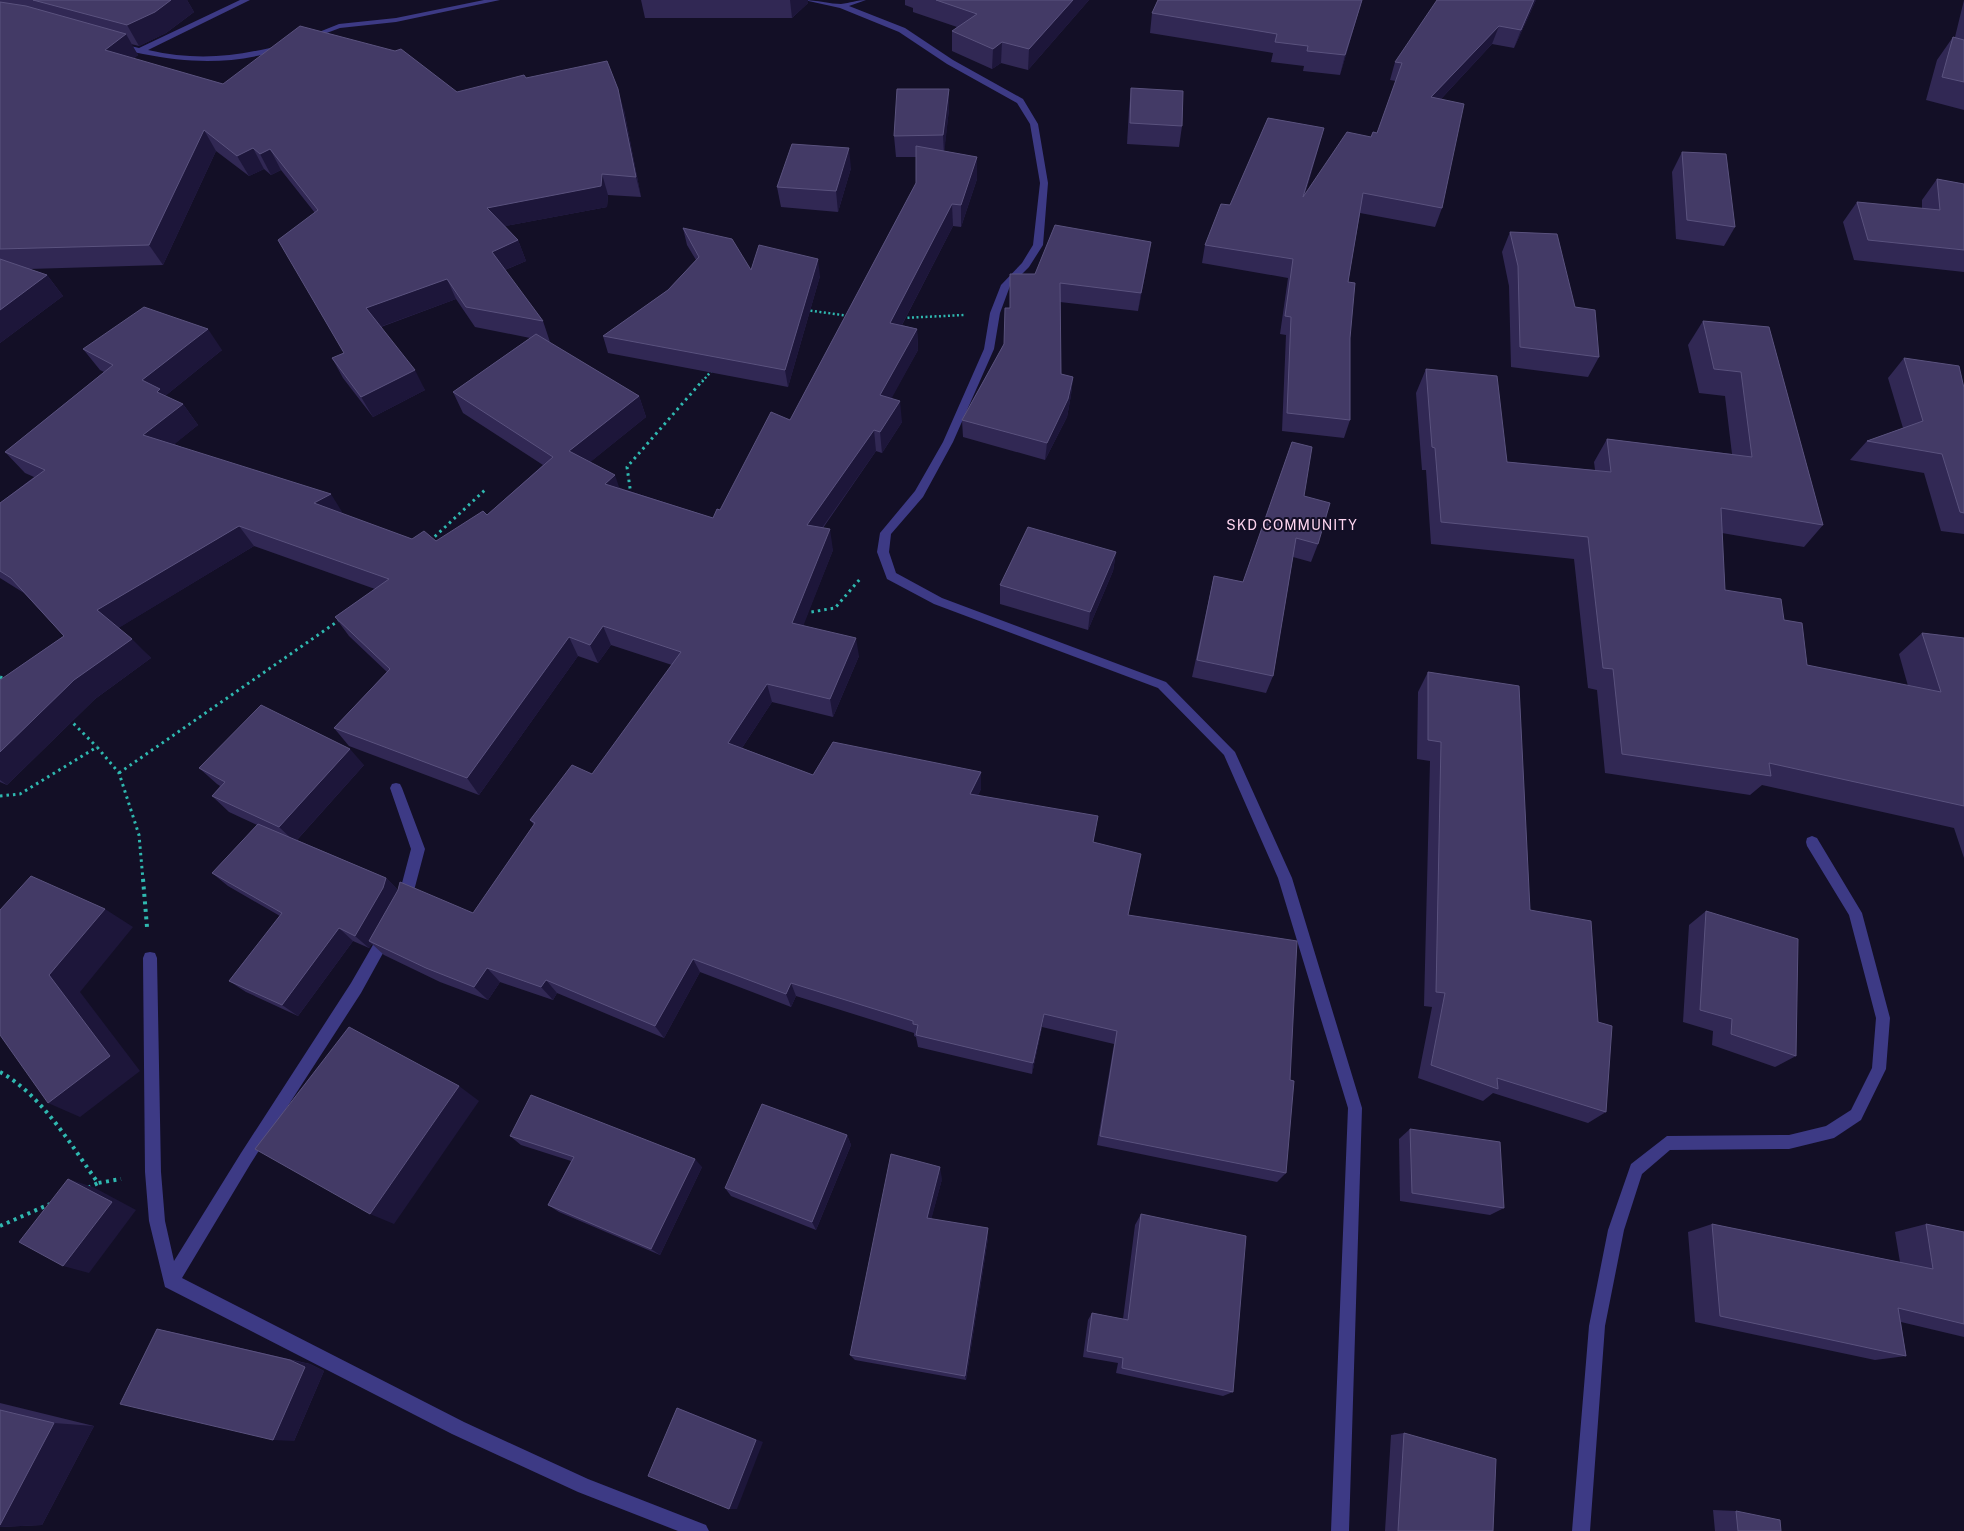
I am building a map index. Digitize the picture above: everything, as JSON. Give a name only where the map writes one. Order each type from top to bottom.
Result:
[{"type":"street","points":[[140,51],[246,0]]},
{"type":"street","points":[[296,43],[340,26],[396,20],[496,0]]},
{"type":"street","points":[[808,0],[842,6],[902,30],[950,62],[995,85],[1020,101],[1034,124],[1044,183],[1038,244],[1026,265],[1006,285],[994,314],[989,349],[965,407],[919,494],[886,533],[883,552],[891,576],[938,602],[1162,685],[1229,752],[1285,878],[1355,1108],[1340,1531]]},
{"type":"street","points":[[842,6],[862,0]]},
{"type":"street","points":[[113,43],[175,58],[225,61],[287,46]]},
{"type":"street","points":[[171,1281],[246,1158],[356,988],[404,904],[418,849],[396,788]]},
{"type":"street","points":[[1580,1531],[1597,1326],[1616,1230],[1636,1169],[1667,1143],[1789,1142],[1829,1133],[1856,1114],[1879,1069],[1883,1018],[1855,913],[1812,842]]},
{"type":"street","points":[[150,958],[153,1172],[157,1221],[171,1281],[458,1428],[584,1486],[700,1531]]},
{"type":"path","points":[[804,310],[854,316]]},
{"type":"path","points":[[899,319],[994,314]]},
{"type":"path","points":[[632,502],[627,467],[714,368]]},
{"type":"path","points":[[425,546],[486,490]]},
{"type":"path","points":[[798,614],[835,608],[883,552]]},
{"type":"path","points":[[119,773],[326,631],[348,613]]},
{"type":"path","points":[[0,676],[9,681]]},
{"type":"path","points":[[64,715],[97,747],[119,773],[139,835],[150,958]]},
{"type":"path","points":[[0,796],[20,794],[97,747]]},
{"type":"path","points":[[0,1072],[9,1074],[46,1114],[98,1183]]},
{"type":"path","points":[[81,1190],[98,1183],[153,1172]]},
{"type":"path","points":[[0,1226],[56,1202]]},
{"type":"building","points":[[33,0],[171,0],[155,12],[127,25]]},
{"type":"building","points":[[936,0],[1073,0],[1029,49],[1002,42],[993,49],[952,31],[977,14]]},
{"type":"building","points":[[1158,0],[1362,0],[1345,55],[1307,51],[1308,46],[1275,42],[1277,34],[1152,13]]},
{"type":"building","points":[[1437,0],[1534,0],[1521,30],[1499,26],[1431,97],[1464,104],[1442,208],[1363,193],[1348,282],[1355,283],[1350,338],[1350,420],[1287,413],[1291,317],[1285,316],[1293,259],[1205,245],[1221,204],[1230,205],[1268,118],[1324,128],[1303,197],[1347,132],[1371,137],[1373,132],[1377,133],[1402,63],[1395,62]]},
{"type":"building","points":[[0,2],[26,6],[126,34],[105,50],[223,84],[300,26],[395,51],[401,49],[457,92],[524,75],[526,78],[607,61],[618,89],[636,177],[602,174],[601,186],[487,208],[518,240],[492,252],[543,321],[466,307],[447,279],[366,308],[415,370],[361,397],[332,358],[344,353],[278,240],[318,210],[270,149],[260,154],[253,148],[237,156],[204,130],[149,245],[0,249]]},
{"type":"building","points":[[1953,37],[1964,40],[1964,82],[1942,77]]},
{"type":"building","points":[[1131,88],[1183,91],[1182,126],[1130,123]]},
{"type":"building","points":[[897,89],[949,89],[943,135],[894,136]]},
{"type":"building","points":[[792,144],[849,148],[836,191],[777,187]]},
{"type":"building","points":[[916,146],[977,157],[961,205],[952,204],[890,323],[917,329],[880,395],[900,401],[880,432],[874,430],[807,525],[830,529],[792,623],[856,638],[830,699],[767,684],[728,743],[813,775],[833,742],[981,772],[970,794],[1098,816],[1093,842],[1141,854],[1128,915],[1297,941],[1290,1080],[1294,1081],[1286,1173],[1100,1136],[1117,1031],[1044,1014],[1033,1063],[916,1035],[918,1025],[913,1024],[913,1021],[791,983],[786,994],[693,959],[655,1026],[546,980],[541,987],[487,968],[474,987],[426,968],[369,941],[398,890],[400,882],[473,913],[535,823],[530,820],[572,765],[592,774],[681,652],[603,626],[590,645],[569,637],[467,778],[334,728],[390,669],[335,617],[389,579],[239,526],[97,610],[132,639],[74,680],[0,752],[0,680],[64,636],[11,578],[0,571],[0,503],[45,470],[5,452],[113,365],[83,349],[144,307],[208,329],[142,380],[160,389],[157,392],[183,404],[143,435],[331,494],[314,503],[412,539],[424,531],[436,541],[483,511],[487,515],[553,457],[453,392],[536,334],[639,396],[569,451],[615,475],[605,484],[713,518],[717,509],[720,510],[771,412],[790,420],[916,183]]},
{"type":"building","points":[[1682,152],[1726,154],[1735,227],[1687,220]]},
{"type":"building","points":[[1937,179],[1964,184],[1964,250],[1868,240],[1857,202],[1940,210]]},
{"type":"building","points":[[1055,225],[1151,242],[1141,293],[1060,283],[1061,374],[1073,377],[1068,399],[1047,443],[962,420],[1004,344],[1005,308],[1010,308],[1010,274],[1035,274]]},
{"type":"building","points":[[683,228],[732,239],[751,270],[759,245],[818,259],[785,370],[603,336],[668,290],[699,257]]},
{"type":"building","points":[[1510,232],[1557,234],[1575,307],[1595,310],[1599,357],[1520,347],[1518,266]]},
{"type":"building","points":[[0,259],[47,275],[0,310]]},
{"type":"building","points":[[1703,321],[1769,327],[1823,525],[1721,508],[1725,590],[1781,599],[1784,620],[1802,623],[1807,665],[1941,692],[1922,633],[1964,638],[1964,806],[1769,763],[1771,776],[1622,754],[1613,669],[1603,668],[1588,537],[1441,522],[1435,448],[1432,447],[1426,369],[1497,376],[1507,462],[1611,472],[1607,439],[1752,457],[1741,372],[1714,369]]},
{"type":"building","points":[[1904,358],[1959,366],[1964,388],[1964,513],[1960,512],[1942,454],[1867,441],[1923,421]]},
{"type":"building","points":[[1292,442],[1312,447],[1304,496],[1330,503],[1318,544],[1296,538],[1273,676],[1197,660],[1214,576],[1243,582]]},
{"type":"building","points":[[1028,527],[1116,552],[1090,612],[1000,585]]},
{"type":"building","points":[[1428,672],[1519,686],[1530,910],[1591,921],[1598,1022],[1612,1026],[1606,1112],[1497,1078],[1498,1089],[1431,1065],[1445,993],[1436,992],[1441,742],[1428,740]]},
{"type":"building","points":[[261,705],[350,749],[279,827],[212,796],[225,782],[199,768]]},
{"type":"building","points":[[258,824],[386,878],[383,888],[355,936],[339,928],[282,1005],[229,981],[282,913],[212,873]]},
{"type":"building","points":[[31,876],[105,909],[49,975],[110,1056],[48,1103],[0,1035],[0,910]]},
{"type":"building","points":[[1706,911],[1798,939],[1796,1056],[1731,1034],[1732,1019],[1700,1010]]},
{"type":"building","points":[[349,1027],[459,1086],[370,1214],[255,1149]]},
{"type":"building","points":[[531,1095],[695,1159],[651,1249],[548,1205],[574,1157],[510,1136]]},
{"type":"building","points":[[762,1104],[847,1135],[812,1222],[725,1188]]},
{"type":"building","points":[[1410,1129],[1500,1142],[1504,1208],[1412,1193]]},
{"type":"building","points":[[891,1154],[940,1167],[927,1218],[988,1228],[965,1376],[850,1355]]},
{"type":"building","points":[[68,1179],[112,1202],[63,1266],[19,1242]]},
{"type":"building","points":[[1141,1214],[1246,1236],[1233,1392],[1122,1368],[1123,1358],[1087,1351],[1092,1313],[1128,1320]]},
{"type":"building","points":[[1712,1224],[1933,1269],[1926,1224],[1964,1232],[1964,1324],[1898,1308],[1906,1356],[1720,1316]]},
{"type":"building","points":[[157,1329],[290,1360],[305,1367],[273,1440],[120,1404]]},
{"type":"building","points":[[677,1408],[756,1440],[729,1509],[648,1476]]},
{"type":"building","points":[[0,1410],[54,1423],[0,1525]]},
{"type":"building","points":[[1404,1433],[1496,1459],[1493,1531],[1398,1531]]},
{"type":"building","points":[[1736,1511],[1780,1520],[1781,1531],[1738,1531]]},
{"type":"district","name":"SKD COMMUNITY","points":[[1292,525]]}]
